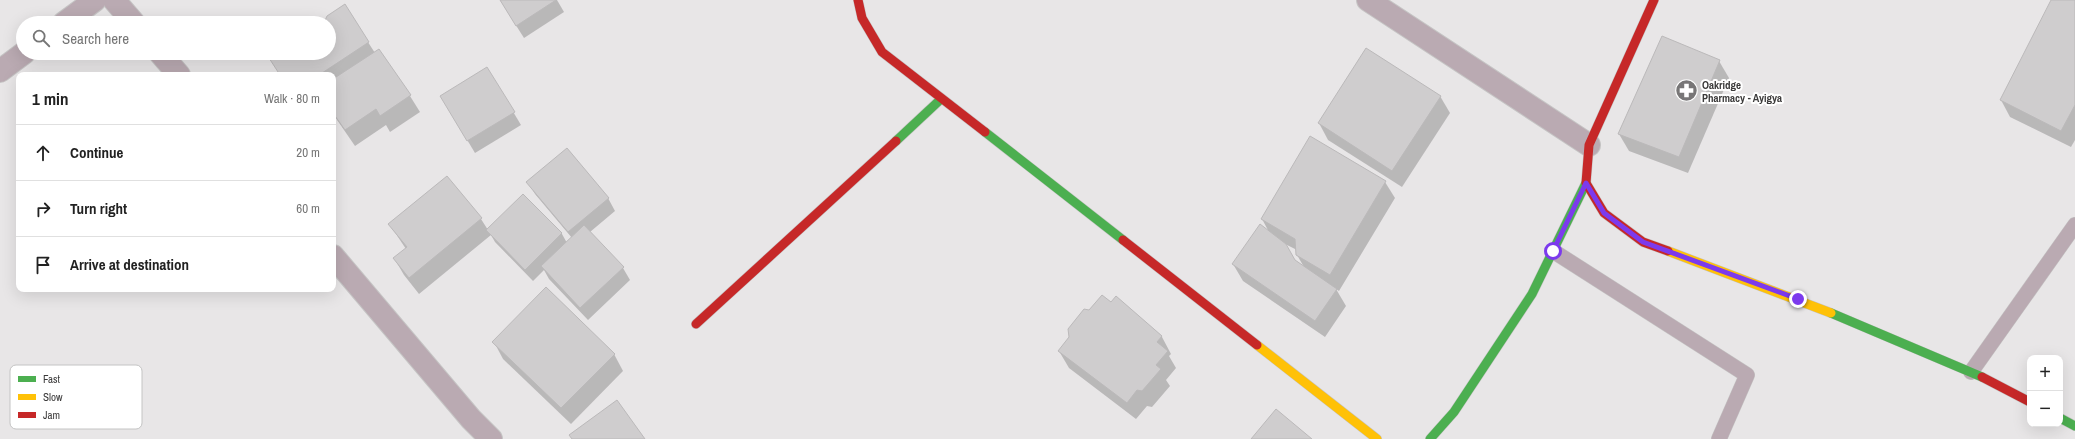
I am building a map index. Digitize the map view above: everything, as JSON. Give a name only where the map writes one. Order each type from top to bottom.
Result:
[{"type":"street","points":[[73,16],[95,0]]},
{"type":"street","points":[[114,0],[128,16]]},
{"type":"street","points":[[858,0],[862,18],[882,52],[1377,439]]},
{"type":"street","points":[[1368,0],[1589,145]]},
{"type":"street","points":[[1430,439],[1454,412],[1532,294],[1586,183],[1589,145],[1654,0]]},
{"type":"street","points":[[0,71],[16,59]]},
{"type":"street","points":[[166,60],[176,72]]},
{"type":"street","points":[[696,324],[941,99]]},
{"type":"street","points":[[1586,183],[1604,213],[1643,242],[1798,299],[1971,372],[2027,400]]},
{"type":"street","points":[[336,260],[471,418],[491,439]]},
{"type":"street","points":[[2063,420],[2075,426]]},
{"type":"lane","points":[[1971,372],[2075,225]]},
{"type":"lane","points":[[1553,251],[1747,375],[1719,439]]},
{"type":"building","points":[[500,0],[556,0],[516,26]]},
{"type":"building","points":[[2051,0],[2075,0],[2075,105],[2061,131],[2000,100]]},
{"type":"building","points":[[345,4],[369,42],[324,72],[278,72],[270,60],[336,60],[336,16],[327,16]]},
{"type":"building","points":[[1662,36],[1720,60],[1679,157],[1618,134]]},
{"type":"building","points":[[1366,48],[1441,96],[1392,171],[1318,123]]},
{"type":"building","points":[[379,49],[411,95],[380,116],[376,109],[345,130],[336,117],[336,77]]},
{"type":"building","points":[[487,67],[515,112],[467,141],[440,96]]},
{"type":"building","points":[[1310,136],[1386,181],[1330,275],[1296,255],[1295,239],[1261,219]]},
{"type":"building","points":[[567,148],[609,198],[568,232],[526,182]]},
{"type":"building","points":[[447,176],[482,218],[409,278],[393,258],[407,247],[388,224]]},
{"type":"building","points":[[523,194],[562,233],[525,270],[486,230]]},
{"type":"building","points":[[1260,224],[1286,244],[1295,260],[1337,289],[1315,321],[1232,264]]},
{"type":"building","points":[[584,225],[624,267],[580,308],[541,266]]},
{"type":"building","points":[[546,287],[615,354],[561,408],[492,342]]},
{"type":"building","points":[[1102,295],[1111,302],[1116,296],[1162,336],[1157,342],[1168,351],[1156,365],[1161,369],[1142,391],[1137,390],[1127,403],[1058,351],[1069,337],[1068,329],[1084,309],[1089,310]]},
{"type":"building","points":[[617,400],[645,439],[572,439],[569,435]]},
{"type":"building","points":[[1276,409],[1312,439],[1251,439]]},
{"type":"traffic: fast","points":[[896,141],[941,99]]},
{"type":"traffic: fast","points":[[985,132],[1123,240]]},
{"type":"traffic: fast","points":[[1430,439],[1454,412],[1532,294],[1586,183]]},
{"type":"traffic: fast","points":[[1831,313],[1982,377]]},
{"type":"traffic: fast","points":[[2063,420],[2075,426]]},
{"type":"traffic: slow","points":[[1668,251],[1831,313]]},
{"type":"traffic: slow","points":[[1257,345],[1377,439]]},
{"type":"traffic: jam","points":[[858,0],[862,18],[882,52],[985,132]]},
{"type":"traffic: jam","points":[[1654,0],[1589,145],[1586,183],[1604,213],[1643,242],[1668,251]]},
{"type":"traffic: jam","points":[[696,324],[896,141]]},
{"type":"traffic: jam","points":[[1123,240],[1257,345]]},
{"type":"traffic: jam","points":[[1982,377],[2027,400]]},
{"type":"place","name":"Oakridge Pharmacy - Ayigya","points":[[1687,91]]},
{"type":"route","points":[[1553,251],[1586,183],[1604,213],[1643,242],[1798,299]]}]
